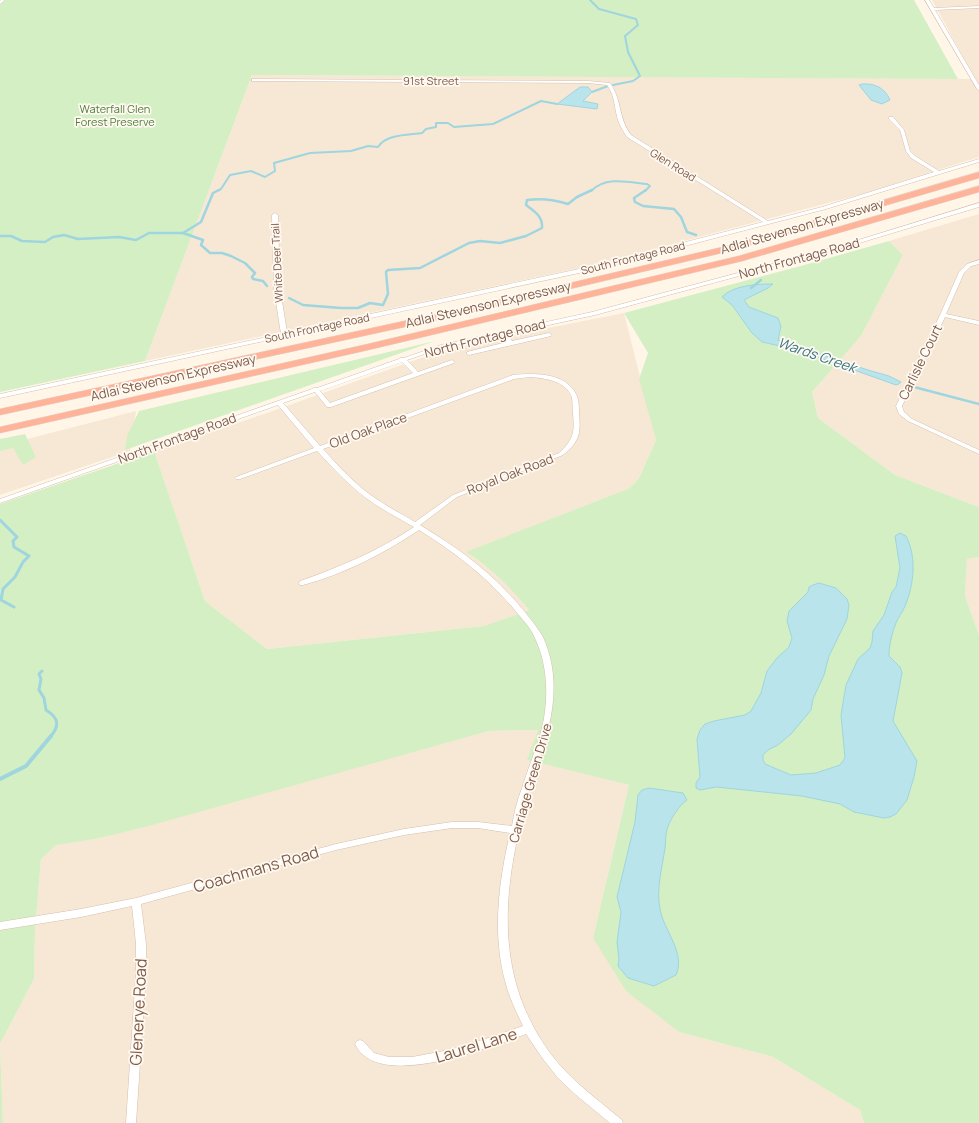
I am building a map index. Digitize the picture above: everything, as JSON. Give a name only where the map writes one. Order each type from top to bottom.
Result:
[{"type":"highway","name":"Adlai Stevenson Expressway","points":[[0,412],[464,311],[730,248],[979,175]]},
{"type":"highway","name":"Adlai Stevenson Expressway","points":[[0,430],[368,347],[742,258],[979,189]]},
{"type":"street","points":[[0,3],[3,0]]},
{"type":"street","points":[[927,0],[979,89]]},
{"type":"street","points":[[932,9],[979,7]]},
{"type":"street","name":"91st Street","points":[[254,80],[588,82],[608,84]]},
{"type":"street","name":"Glen Road","points":[[608,84],[615,92],[619,122],[629,136],[767,223]]},
{"type":"street","points":[[891,118],[905,134],[908,151],[913,157],[939,173]]},
{"type":"street","name":"South Frontage Road","points":[[0,396],[593,268],[767,223],[979,160]]},
{"type":"street","name":"North Frontage Road","points":[[0,501],[279,402],[443,346],[593,314],[778,265],[978,206]]},
{"type":"street","name":"White Deer Trail","points":[[275,215],[277,289],[284,334]]},
{"type":"street","name":"Carlisle Court","points":[[979,262],[964,268],[943,315],[900,402],[899,409],[910,420],[979,452]]},
{"type":"street","points":[[943,315],[979,323]]},
{"type":"street","points":[[503,332],[511,343]]},
{"type":"street","points":[[469,353],[549,335]]},
{"type":"street","points":[[402,359],[417,374]]},
{"type":"street","points":[[315,390],[329,406],[452,362]]},
{"type":"street","name":"Royal Oak Road","points":[[303,583],[364,560],[396,543],[455,496],[561,454],[574,441],[578,431],[575,399],[563,383],[544,377],[527,375],[497,382]]},
{"type":"street","name":"Old Oak Place","points":[[238,478],[497,382]]},
{"type":"street","name":"Carriage Green Drive","points":[[279,402],[354,485],[366,495],[417,526],[474,564],[499,585],[530,624],[539,638],[544,650],[550,682],[547,725],[514,830],[507,865],[502,918],[506,966],[516,1006],[527,1029],[547,1058],[562,1074],[618,1123]]},
{"type":"street","name":"Coachmans Road","points":[[0,926],[81,913],[136,902],[321,851],[404,832],[452,825],[514,830]]},
{"type":"street","name":"Glenerye Road","points":[[131,1123],[141,973],[141,944],[136,902]]},
{"type":"street","name":"Laurel Lane","points":[[360,1044],[366,1054],[374,1058],[389,1061],[421,1060],[473,1049],[527,1029]]},
{"type":"shaded area","points":[[932,0],[979,0],[979,157],[862,194],[593,265],[145,361],[252,75],[975,79]]},
{"type":"shaded area","points":[[979,214],[979,507],[895,475],[818,418],[812,392],[861,336],[903,255],[889,241]]},
{"type":"shaded area","points":[[624,313],[656,440],[639,478],[630,488],[467,552],[494,573],[513,591],[529,610],[484,626],[267,649],[205,601],[154,451],[267,413],[421,358],[493,339]]},
{"type":"shaded area","points":[[136,411],[130,451],[0,495],[0,446]]},
{"type":"shaded area","points":[[979,557],[979,635],[965,596],[967,559]]},
{"type":"shaded area","points":[[538,730],[528,760],[629,785],[593,938],[679,1032],[773,1057],[860,1110],[864,1123],[3,1123],[0,1044],[34,979],[35,931],[41,858],[56,844],[95,839],[489,731]]},
{"type":"green space","name":"Waterfall Glen Forest Preserve","points":[[0,0],[914,0],[958,79],[252,75],[145,361],[0,392]]},
{"type":"green space","points":[[889,241],[903,255],[861,336],[812,392],[818,418],[895,475],[979,507],[979,557],[967,559],[965,596],[979,635],[979,1123],[864,1123],[860,1110],[773,1057],[679,1032],[626,991],[593,938],[629,785],[527,760],[538,730],[489,731],[145,827],[95,839],[56,845],[41,859],[35,931],[34,979],[0,1044],[0,504],[154,451],[205,601],[267,649],[484,626],[529,610],[500,579],[466,552],[630,488],[639,478],[656,440],[639,379],[648,353],[624,313]]},
{"type":"green space","points":[[435,341],[125,450],[127,436],[139,411]]},
{"type":"green space","points":[[25,434],[36,457],[23,465],[13,448],[0,451],[0,439]]},
{"type":"green space","points":[[0,1044],[3,1123],[0,1123]]},
{"type":"water","points":[[871,84],[879,87],[885,92],[890,100],[882,104],[871,100],[859,85]]},
{"type":"water","points":[[580,87],[588,87],[592,92],[583,101],[598,104],[597,109],[557,104]]},
{"type":"water","points":[[773,284],[744,300],[749,307],[778,318],[781,326],[778,340],[889,376],[901,382],[896,385],[798,350],[762,342],[752,333],[732,305],[722,297],[732,290],[739,288],[753,285]]},
{"type":"water","points":[[900,533],[906,536],[909,544],[912,553],[913,571],[908,598],[891,639],[889,656],[900,667],[902,673],[893,721],[917,761],[907,800],[896,814],[884,818],[854,812],[840,804],[802,796],[716,787],[700,790],[696,788],[696,783],[700,777],[697,739],[700,730],[705,724],[745,715],[751,711],[761,693],[767,671],[777,658],[789,647],[792,638],[787,621],[789,611],[808,592],[809,587],[819,583],[836,588],[847,599],[849,605],[847,619],[829,656],[824,675],[813,699],[811,710],[791,734],[763,755],[763,760],[765,764],[791,775],[816,773],[840,765],[845,758],[841,715],[846,685],[858,659],[870,648],[873,631],[884,615],[892,592],[896,587],[900,568],[895,536]]},
{"type":"water","points":[[649,788],[683,793],[687,800],[678,809],[668,826],[659,886],[660,909],[676,950],[678,967],[676,975],[654,986],[628,978],[618,966],[619,959],[617,942],[621,912],[617,897],[635,822],[638,795],[642,790]]},
{"type":"waterway","points":[[590,0],[599,9],[636,19],[638,25],[625,36],[628,52],[640,76],[633,81],[613,85]]},
{"type":"waterway","points":[[592,92],[608,86]]},
{"type":"waterway","points":[[183,233],[201,222],[213,193],[221,189],[230,175],[251,171],[265,177],[275,171],[274,163],[310,153],[351,151],[368,146],[378,147],[392,137],[422,133],[426,129],[436,127],[436,123],[448,123],[454,127],[493,124],[541,101],[557,104]]},
{"type":"waterway","name":"Wards Creek","points":[[591,191],[603,183],[618,181],[647,184],[650,186],[646,190]]},
{"type":"waterway","name":"Wards Creek","points":[[289,298],[303,305],[341,308],[358,308],[370,303],[383,305],[388,294],[386,272],[388,270],[420,268],[469,243],[480,241],[500,243],[526,236],[542,228],[539,217],[526,205],[527,200],[548,199],[568,204],[577,197],[592,190]]},
{"type":"waterway","name":"Wards Creek","points":[[646,190],[634,198],[635,202],[643,206],[674,209],[681,217],[687,232],[696,235]]},
{"type":"waterway","points":[[0,236],[11,236],[22,241],[45,242],[53,237],[64,235],[78,239],[119,237],[136,240],[149,233],[183,233]]},
{"type":"waterway","name":"Wards Creek","points":[[183,233],[203,240],[201,245],[210,253],[222,253],[245,263],[255,273],[252,277],[253,279],[263,281],[267,286]]},
{"type":"waterway","name":"Wards Creek","points":[[751,288],[761,280]]},
{"type":"waterway","name":"Wards Creek","points":[[914,387],[979,404]]},
{"type":"waterway","points":[[0,520],[17,537],[13,541],[14,547],[29,556],[23,562],[15,577],[3,589],[1,600],[14,607]]},
{"type":"waterway","points":[[42,671],[39,674],[41,679],[39,690],[44,698],[46,710],[54,716],[57,722],[57,726],[50,737]]},
{"type":"waterway","points":[[0,779],[26,766],[51,736]]}]
